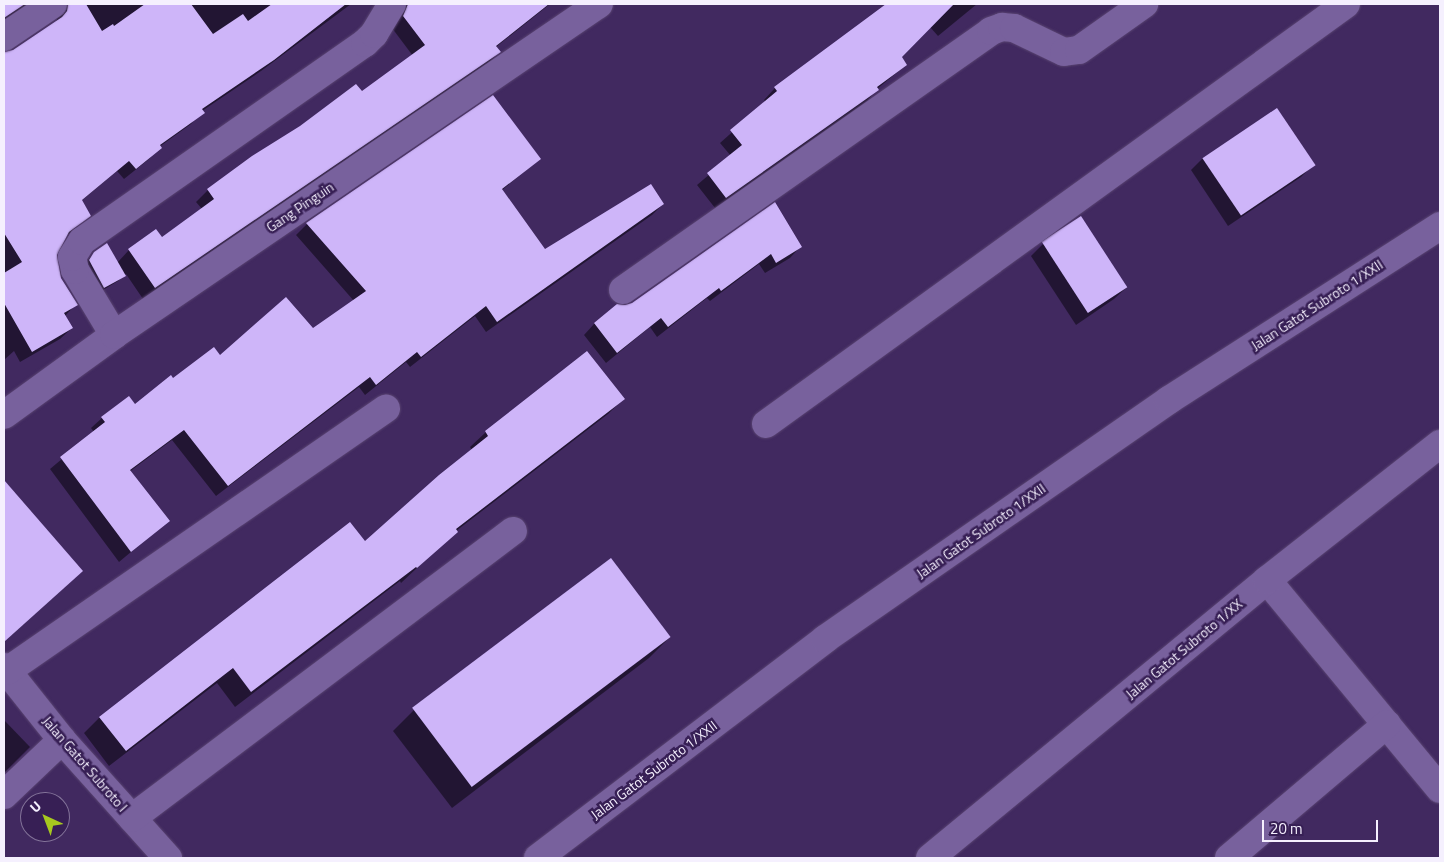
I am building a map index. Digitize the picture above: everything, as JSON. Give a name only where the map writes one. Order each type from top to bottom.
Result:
[{"type":"street","points":[[4,37],[53,4]]},
{"type":"street","points":[[114,335],[75,270],[72,257],[82,241],[364,43],[374,34],[392,4]]},
{"type":"street","name":"Gang Pinguin","points":[[4,416],[114,335],[599,4]]},
{"type":"street","points":[[623,290],[991,31],[1009,27],[1064,52],[1079,50],[1144,4]]},
{"type":"street","points":[[766,424],[1346,4]]},
{"type":"street","name":"Jalan Gatot Subroto 1/XXII","points":[[538,858],[826,639],[1169,400],[1440,226]]},
{"type":"street","points":[[5,669],[386,409]]},
{"type":"street","name":"Jalan Gatot Subroto 1/XX","points":[[930,858],[1267,580],[1440,444]]},
{"type":"street","points":[[132,818],[513,531]]},
{"type":"street","points":[[1267,580],[1440,789]]},
{"type":"street","name":"Jalan Gatot Subroto I","points":[[5,669],[62,740],[168,858]]},
{"type":"street","points":[[1229,858],[1387,724]]},
{"type":"street","points":[[4,795],[62,740]]},
{"type":"building","points":[[4,4],[25,4],[4,18]]},
{"type":"building","points":[[68,4],[86,4],[102,31],[113,24],[114,26],[145,4],[191,4],[213,34],[243,14],[248,21],[272,4],[346,4],[274,60],[202,109],[205,113],[160,145],[162,148],[136,169],[129,161],[82,200],[91,216],[69,232],[57,255],[61,278],[78,305],[64,313],[73,328],[32,352],[4,303],[4,273],[22,262],[4,233],[4,52],[13,50],[62,17],[67,11]]},
{"type":"building","points":[[408,4],[549,4],[496,46],[501,52],[155,288],[128,249],[156,229],[162,237],[214,199],[207,189],[252,156],[300,126],[356,84],[362,91],[425,45],[403,16]]},
{"type":"building","points":[[886,4],[954,4],[902,57],[907,65],[877,87],[879,90],[726,198],[707,173],[742,145],[730,130],[777,91],[774,87]]},
{"type":"building","points":[[493,95],[541,159],[502,189],[545,249],[651,184],[664,204],[497,322],[486,306],[421,357],[417,352],[376,385],[370,377],[228,486],[184,430],[130,470],[170,521],[131,552],[60,457],[105,422],[101,417],[129,396],[135,404],[171,375],[173,378],[214,347],[220,355],[286,297],[313,328],[366,291],[306,223]]},
{"type":"building","points":[[1277,108],[1316,165],[1241,216],[1202,158]]},
{"type":"building","points":[[775,202],[802,247],[776,263],[771,254],[721,291],[719,288],[668,327],[661,318],[617,353],[594,323],[617,304],[625,305],[632,303]]},
{"type":"building","points":[[1081,216],[1127,287],[1088,313],[1042,242]]},
{"type":"building","points":[[107,243],[126,276],[104,288],[89,260],[94,252]]},
{"type":"building","points":[[587,351],[625,399],[456,529],[458,532],[417,568],[251,692],[233,668],[126,751],[99,717],[350,522],[365,541],[439,475],[488,436],[485,431]]},
{"type":"building","points":[[4,480],[83,571],[4,642]]},
{"type":"building","points":[[611,558],[671,637],[472,787],[412,708]]}]
